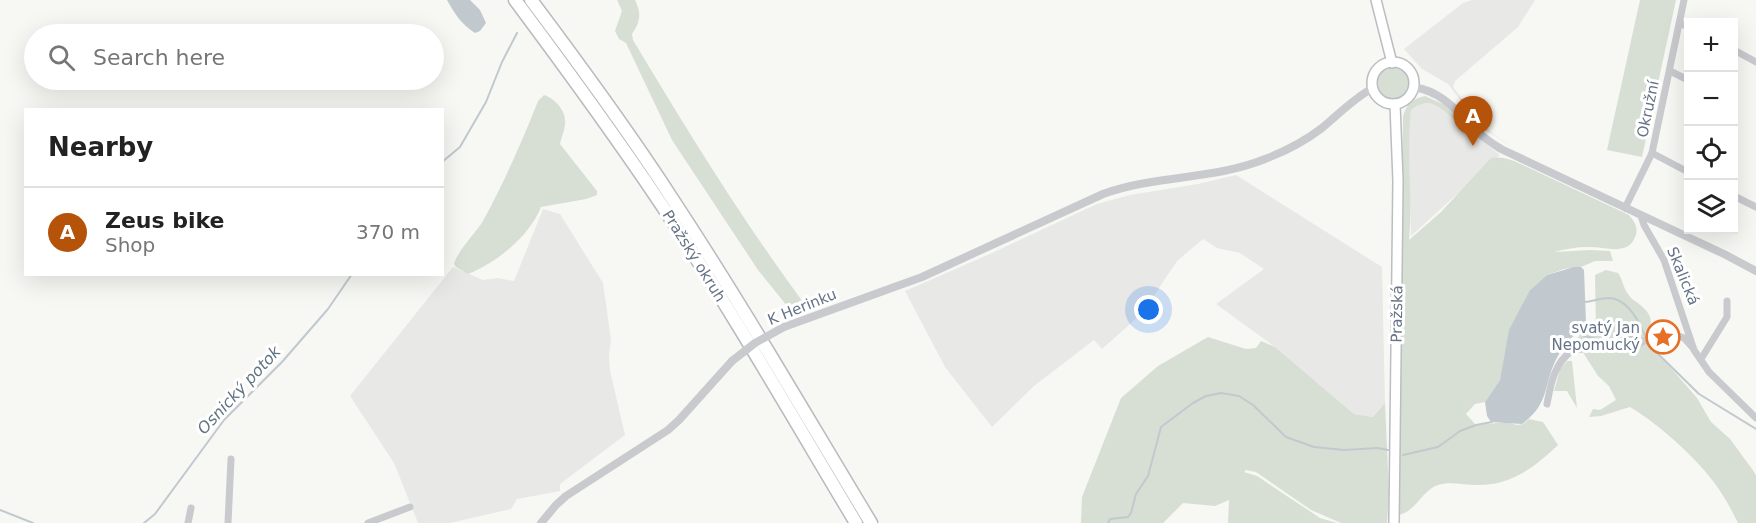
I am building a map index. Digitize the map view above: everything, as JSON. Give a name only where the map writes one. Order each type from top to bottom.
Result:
[{"type":"highway","name":"Pražský okruh","points":[[515,0],[661,205],[856,523]]},
{"type":"highway","name":"Pražský okruh","points":[[531,0],[639,149],[700,242],[871,523]]},
{"type":"main road","points":[[1376,0],[1392,63]]},
{"type":"main road","points":[[1402,64],[1410,70],[1414,87],[1407,100],[1395,104],[1381,100],[1373,88],[1373,78],[1384,65],[1402,64]]},
{"type":"main road","name":"Pražská","points":[[1394,523],[1398,181],[1395,104]]},
{"type":"street","name":"Okružní","points":[[1625,208],[1653,153],[1684,0]]},
{"type":"street","points":[[1680,22],[1684,24]]},
{"type":"street","points":[[1738,52],[1756,62]]},
{"type":"street","name":"Okružní","points":[[1670,71],[1684,78]]},
{"type":"street","points":[[1414,87],[1428,90],[1446,100],[1482,135],[1501,149],[1725,254],[1756,271]]},
{"type":"street","name":"K Herinku","points":[[541,523],[556,505],[584,483],[673,425],[732,361],[755,343],[784,327],[922,277],[1100,195],[1122,188],[1188,178],[1254,163],[1300,143],[1373,88]]},
{"type":"street","name":"Okružní","points":[[1653,153],[1684,169]]},
{"type":"street","points":[[1738,198],[1756,207]]},
{"type":"street","name":"Skalická","points":[[1641,216],[1667,268],[1694,350]]},
{"type":"street","points":[[1701,359],[1727,317],[1726,301]]},
{"type":"street","name":"Skalická","points":[[1547,404],[1555,370],[1573,350],[1639,344],[1665,331],[1684,338],[1709,372],[1756,418]]},
{"type":"street","points":[[228,523],[231,459]]},
{"type":"street","points":[[369,523],[410,507]]},
{"type":"street","points":[[188,523],[191,508]]},
{"type":"shaded area","points":[[447,0],[470,0],[480,10],[486,23],[480,31],[475,33],[466,26]]},
{"type":"shaded area","points":[[617,0],[635,0],[639,18],[632,34],[633,40],[736,206],[803,302],[815,305],[792,312],[758,270],[672,140],[626,43],[619,39],[615,31],[622,11]]},
{"type":"shaded area","points":[[1472,0],[1535,0],[1518,27],[1455,81],[1453,87],[1480,122],[1515,149],[1480,126],[1448,84],[1422,69],[1404,49],[1463,3]]},
{"type":"shaded area","points":[[1640,0],[1676,0],[1642,157],[1607,150]]},
{"type":"shaded area","points":[[1393,67],[1404,72],[1409,83],[1404,94],[1393,99],[1382,94],[1377,83],[1382,72]]},
{"type":"shaded area","points":[[544,95],[556,103],[564,115],[565,125],[560,144],[597,191],[597,195],[541,207],[529,228],[511,247],[490,263],[468,274],[456,267],[454,264],[456,259],[483,221],[526,132],[538,101]]},
{"type":"shaded area","points":[[1425,96],[1445,105],[1454,114],[1454,119],[1434,104],[1424,103],[1411,110],[1409,240],[1441,212],[1491,158],[1507,159],[1519,163],[1629,215],[1637,231],[1632,243],[1621,249],[1584,247],[1554,252],[1610,251],[1613,261],[1595,261],[1581,267],[1564,269],[1547,275],[1530,290],[1500,380],[1485,402],[1475,404],[1466,414],[1476,425],[1507,422],[1517,425],[1529,419],[1543,422],[1558,445],[1540,461],[1511,479],[1488,485],[1452,483],[1438,485],[1427,492],[1409,510],[1398,515],[1403,117],[1410,103]]},
{"type":"shaded area","points":[[1427,102],[1436,104],[1500,155],[1411,236],[1408,132],[1411,110]]},
{"type":"shaded area","points":[[1236,175],[1382,267],[1385,403],[1373,417],[1354,414],[1275,347],[1216,304],[1264,269],[1240,253],[1217,248],[1203,239],[1177,261],[1143,312],[1129,325],[1102,349],[1094,340],[1034,386],[992,427],[945,367],[905,291],[1097,204],[1130,195]]},
{"type":"shaded area","points":[[543,209],[560,214],[603,283],[611,340],[610,371],[625,435],[560,484],[560,491],[517,499],[511,509],[450,523],[418,523],[394,463],[350,396],[453,267],[483,280],[497,278],[514,281]]},
{"type":"shaded area","points":[[1581,267],[1584,270],[1586,322],[1562,349],[1554,364],[1542,400],[1532,416],[1522,424],[1491,422],[1487,416],[1485,402],[1500,380],[1509,330],[1530,290],[1547,275]]},
{"type":"shaded area","points":[[1606,270],[1618,273],[1629,295],[1648,312],[1651,324],[1643,339],[1697,398],[1711,422],[1730,439],[1756,475],[1756,523],[1738,523],[1705,471],[1667,434],[1642,414],[1630,407],[1601,416],[1589,417],[1593,409],[1600,410],[1616,400],[1609,386],[1598,376],[1579,346],[1577,338],[1585,332],[1596,329],[1595,275]]},
{"type":"shaded area","points":[[1208,337],[1246,349],[1256,348],[1261,341],[1275,347],[1354,414],[1373,417],[1385,403],[1389,494],[1387,523],[1341,523],[1311,510],[1256,472],[1246,470],[1244,472],[1257,476],[1320,518],[1337,523],[1228,523],[1229,500],[1215,506],[1183,503],[1163,523],[1081,523],[1082,497],[1121,398],[1158,366]]},
{"type":"shaded area","points":[[1567,361],[1572,361],[1577,408],[1567,391],[1554,391],[1560,369]]},
{"type":"waterway","name":"Osnický potok","points":[[444,160],[460,147],[486,102],[517,33]]},
{"type":"waterway","name":"Osnický potok","points":[[144,523],[155,514],[224,420],[282,362],[328,309],[351,276]]},
{"type":"waterway","points":[[1585,302],[1603,298],[1622,302],[1636,318],[1645,336]]},
{"type":"waterway","points":[[1576,333],[1601,340],[1634,336],[1643,339]]},
{"type":"waterway","points":[[1646,342],[1699,394],[1756,429]]},
{"type":"waterway","points":[[1108,523],[1110,519],[1128,517],[1131,513],[1136,494],[1148,476],[1161,427],[1206,396],[1221,393],[1239,396],[1253,405],[1286,437],[1314,447],[1388,450]]},
{"type":"waterway","points":[[1403,455],[1438,447],[1460,431],[1492,422]]},
{"type":"waterway","name":"Osnický potok","points":[[0,510],[33,523]]},
{"type":"place","name":"Zeus bike","points":[[1473,146]]},
{"type":"place","name":"svatý Jan Nepomucký","points":[[1663,337]]}]
